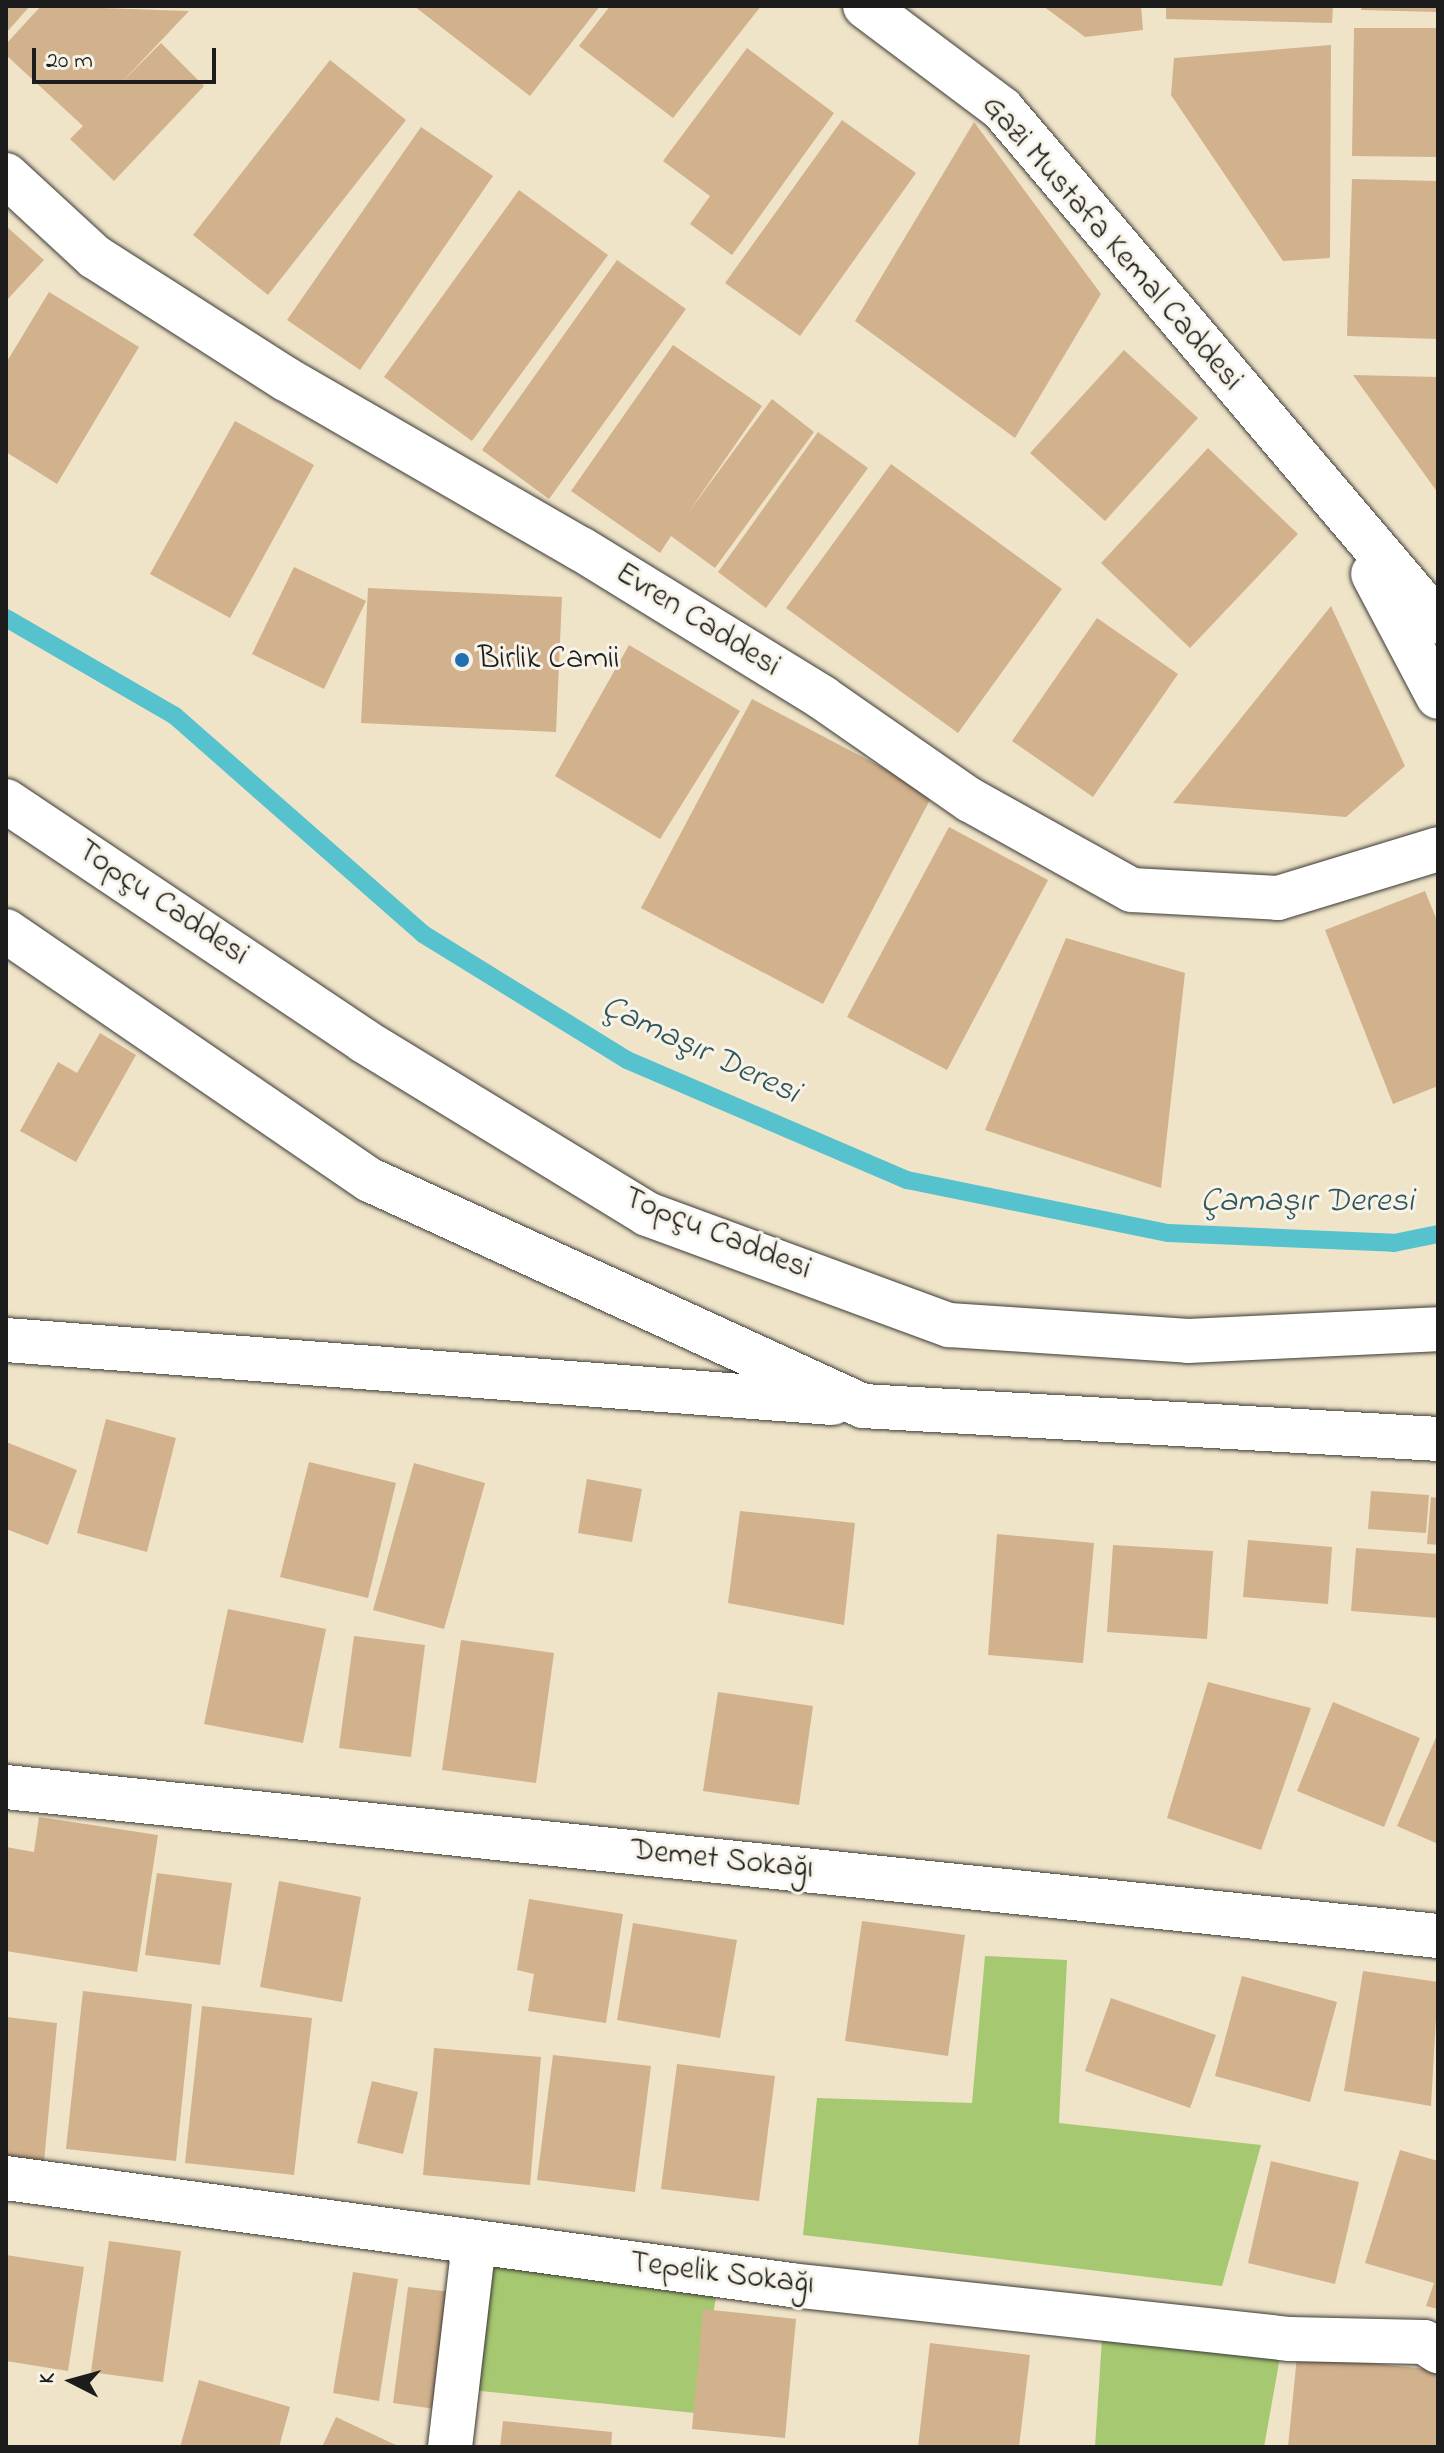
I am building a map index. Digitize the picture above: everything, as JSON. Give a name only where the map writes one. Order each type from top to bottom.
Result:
[{"type":"street","name":"Gazi Mustafa Kemal Caddesi","points":[[865,6],[1002,109],[1438,622]]},
{"type":"street","name":"Evren Caddesi","points":[[6,175],[95,257],[286,379],[581,549],[970,800],[1132,890],[1278,898],[1438,849]]},
{"type":"street","name":"Gazi Mustafa Kemal Caddesi","points":[[1336,505],[1438,697]]},
{"type":"street","name":"Topçu Caddesi","points":[[6,801],[364,1041],[661,1219],[949,1325],[1188,1341],[1438,1329]]},
{"type":"street","points":[[6,931],[87,990],[370,1180],[863,1406]]},
{"type":"street","points":[[6,969],[87,990]]},
{"type":"street","points":[[6,1340],[863,1406],[1438,1439]]},
{"type":"street","name":"Demet Sokağı","points":[[6,1787],[1438,1936]]},
{"type":"street","name":"Tepelik Sokağı","points":[[6,2178],[791,2285],[1290,2339],[1424,2342],[1438,2351]]},
{"type":"street","points":[[450,2447],[474,2242]]},
{"type":"green space","points":[[985,1956],[1067,1960],[1059,2123],[1261,2145],[1222,2286],[803,2235],[817,2098],[972,2103]]},
{"type":"green space","points":[[474,2242],[720,2276],[695,2413],[452,2388]]},
{"type":"green space","points":[[1102,2338],[1280,2357],[1264,2447],[1095,2447]]},
{"type":"building","points":[[6,6],[30,6],[6,33]]},
{"type":"building","points":[[41,6],[189,11],[120,84],[161,43],[204,86],[114,181],[70,139],[83,126],[6,55],[6,44]]},
{"type":"building","points":[[414,6],[600,6],[530,96]]},
{"type":"building","points":[[610,6],[761,6],[673,118],[579,46]]},
{"type":"building","points":[[1043,6],[1141,6],[1143,30],[1085,37]]},
{"type":"building","points":[[1166,6],[1333,6],[1332,23],[1166,19]]},
{"type":"building","points":[[1362,6],[1438,6],[1438,12],[1361,10]]},
{"type":"building","points":[[1354,28],[1438,28],[1438,157],[1352,156]]},
{"type":"building","points":[[1331,45],[1330,258],[1283,261],[1171,95],[1174,58]]},
{"type":"building","points":[[747,48],[834,113],[732,255],[690,224],[710,196],[663,161]]},
{"type":"building","points":[[330,60],[406,120],[268,295],[193,235]]},
{"type":"building","points":[[842,120],[916,173],[800,336],[725,283]]},
{"type":"building","points":[[974,122],[1101,294],[1015,438],[855,321]]},
{"type":"building","points":[[421,127],[493,176],[360,370],[287,320]]},
{"type":"building","points":[[1352,179],[1438,181],[1438,339],[1347,336]]},
{"type":"building","points":[[519,190],[608,255],[472,441],[384,377]]},
{"type":"building","points":[[6,226],[44,260],[6,301]]},
{"type":"building","points":[[617,260],[686,309],[549,499],[482,450]]},
{"type":"building","points":[[49,292],[139,347],[57,484],[6,452],[6,363]]},
{"type":"building","points":[[673,345],[762,406],[688,513],[772,399],[814,432],[715,568],[671,536],[660,553],[571,491]]},
{"type":"building","points":[[1124,350],[1198,418],[1105,521],[1030,453]]},
{"type":"building","points":[[1353,375],[1438,377],[1438,493]]},
{"type":"building","points":[[235,421],[314,465],[230,618],[150,574]]},
{"type":"building","points":[[818,432],[868,468],[766,608],[718,572]]},
{"type":"building","points":[[1208,448],[1298,534],[1190,648],[1101,563]]},
{"type":"building","points":[[891,464],[1062,589],[958,733],[786,608]]},
{"type":"building","points":[[294,567],[366,601],[324,689],[252,654]]},
{"type":"building","name":"Birlik Camii","points":[[368,588],[562,597],[556,732],[361,723]]},
{"type":"building","points":[[1331,606],[1405,766],[1346,817],[1173,803]]},
{"type":"building","points":[[1097,618],[1178,674],[1093,797],[1012,741]]},
{"type":"building","points":[[629,645],[740,711],[660,839],[555,776]]},
{"type":"building","points":[[752,699],[933,794],[823,1004],[641,908]]},
{"type":"building","points":[[949,827],[1048,880],[947,1070],[847,1017]]},
{"type":"building","points":[[1425,891],[1438,923],[1438,1086],[1393,1104],[1325,930]]},
{"type":"building","points":[[1066,938],[1185,973],[1161,1188],[985,1130]]},
{"type":"building","points":[[100,1033],[136,1055],[76,1162],[20,1131],[58,1062],[77,1073]]},
{"type":"building","points":[[106,1419],[176,1438],[147,1552],[77,1533]]},
{"type":"building","points":[[6,1442],[77,1470],[48,1545],[6,1529]]},
{"type":"building","points":[[309,1462],[396,1483],[368,1598],[280,1577]]},
{"type":"building","points":[[414,1463],[485,1483],[444,1629],[373,1610]]},
{"type":"building","points":[[587,1479],[642,1489],[632,1542],[578,1533]]},
{"type":"building","points":[[1371,1491],[1429,1495],[1426,1533],[1368,1529]]},
{"type":"building","points":[[1431,1497],[1438,1498],[1438,1545],[1427,1544]]},
{"type":"building","points":[[740,1511],[855,1523],[844,1625],[728,1603]]},
{"type":"building","points":[[997,1534],[1094,1543],[1083,1663],[988,1655]]},
{"type":"building","points":[[1248,1540],[1332,1547],[1328,1604],[1243,1597]]},
{"type":"building","points":[[1113,1545],[1213,1551],[1207,1639],[1107,1632]]},
{"type":"building","points":[[1356,1548],[1438,1554],[1438,1618],[1351,1611]]},
{"type":"building","points":[[228,1609],[326,1629],[303,1743],[204,1724]]},
{"type":"building","points":[[354,1636],[425,1645],[411,1757],[339,1748]]},
{"type":"building","points":[[461,1640],[554,1653],[536,1783],[442,1770]]},
{"type":"building","points":[[1208,1682],[1311,1708],[1261,1850],[1167,1818]]},
{"type":"building","points":[[718,1692],[813,1706],[799,1805],[703,1791]]},
{"type":"building","points":[[1333,1702],[1420,1738],[1384,1827],[1297,1791]]},
{"type":"building","points":[[1438,1733],[1438,1844],[1397,1826]]},
{"type":"building","points":[[39,1817],[158,1835],[137,1972],[6,1951],[6,1847],[34,1852]]},
{"type":"building","points":[[157,1873],[232,1883],[220,1965],[145,1955]]},
{"type":"building","points":[[279,1881],[361,1897],[342,2002],[260,1987]]},
{"type":"building","points":[[529,1899],[623,1914],[606,2023],[528,2011],[534,1974],[517,1970]]},
{"type":"building","points":[[862,1921],[965,1935],[948,2056],[845,2041]]},
{"type":"building","points":[[633,1923],[737,1940],[720,2038],[617,2020]]},
{"type":"building","points":[[1363,1971],[1438,1982],[1431,2106],[1344,2091]]},
{"type":"building","points":[[1242,1976],[1337,2002],[1310,2102],[1215,2076]]},
{"type":"building","points":[[83,1991],[192,2004],[176,2161],[66,2149]]},
{"type":"building","points":[[1111,1998],[1216,2035],[1190,2108],[1085,2071]]},
{"type":"building","points":[[202,2006],[312,2018],[294,2175],[185,2163]]},
{"type":"building","points":[[6,2017],[57,2023],[44,2162],[6,2158]]},
{"type":"building","points":[[434,2048],[541,2057],[530,2185],[423,2175]]},
{"type":"building","points":[[553,2055],[651,2066],[635,2192],[537,2180]]},
{"type":"building","points":[[677,2064],[775,2076],[759,2201],[661,2189]]},
{"type":"building","points":[[372,2081],[418,2092],[403,2154],[357,2143]]},
{"type":"building","points":[[1400,2150],[1438,2161],[1438,2309],[1426,2306],[1434,2283],[1365,2263]]},
{"type":"building","points":[[1271,2161],[1359,2182],[1335,2284],[1248,2263]]},
{"type":"building","points":[[109,2241],[181,2251],[163,2382],[91,2372]]},
{"type":"building","points":[[6,2255],[84,2267],[68,2371],[6,2361]]},
{"type":"building","points":[[353,2272],[398,2279],[379,2401],[333,2393]]},
{"type":"building","points":[[408,2287],[452,2292],[435,2409],[393,2403]]},
{"type":"building","points":[[703,2309],[796,2319],[785,2438],[692,2429]]},
{"type":"building","points":[[930,2343],[1030,2355],[1019,2447],[918,2447]]},
{"type":"building","points":[[1297,2356],[1438,2370],[1438,2447],[1288,2447]]},
{"type":"building","points":[[199,2380],[290,2407],[279,2447],[180,2447]]},
{"type":"building","points":[[336,2417],[400,2447],[322,2447]]},
{"type":"building","points":[[503,2421],[612,2432],[611,2447],[500,2447]]},
{"type":"waterway","name":"Çamaşır Deresi","points":[[6,618],[175,716],[423,934],[627,1060],[907,1180],[1168,1233],[1394,1243],[1438,1234]]},
{"type":"place","name":"Birlik Camii","points":[[462,660]]}]
